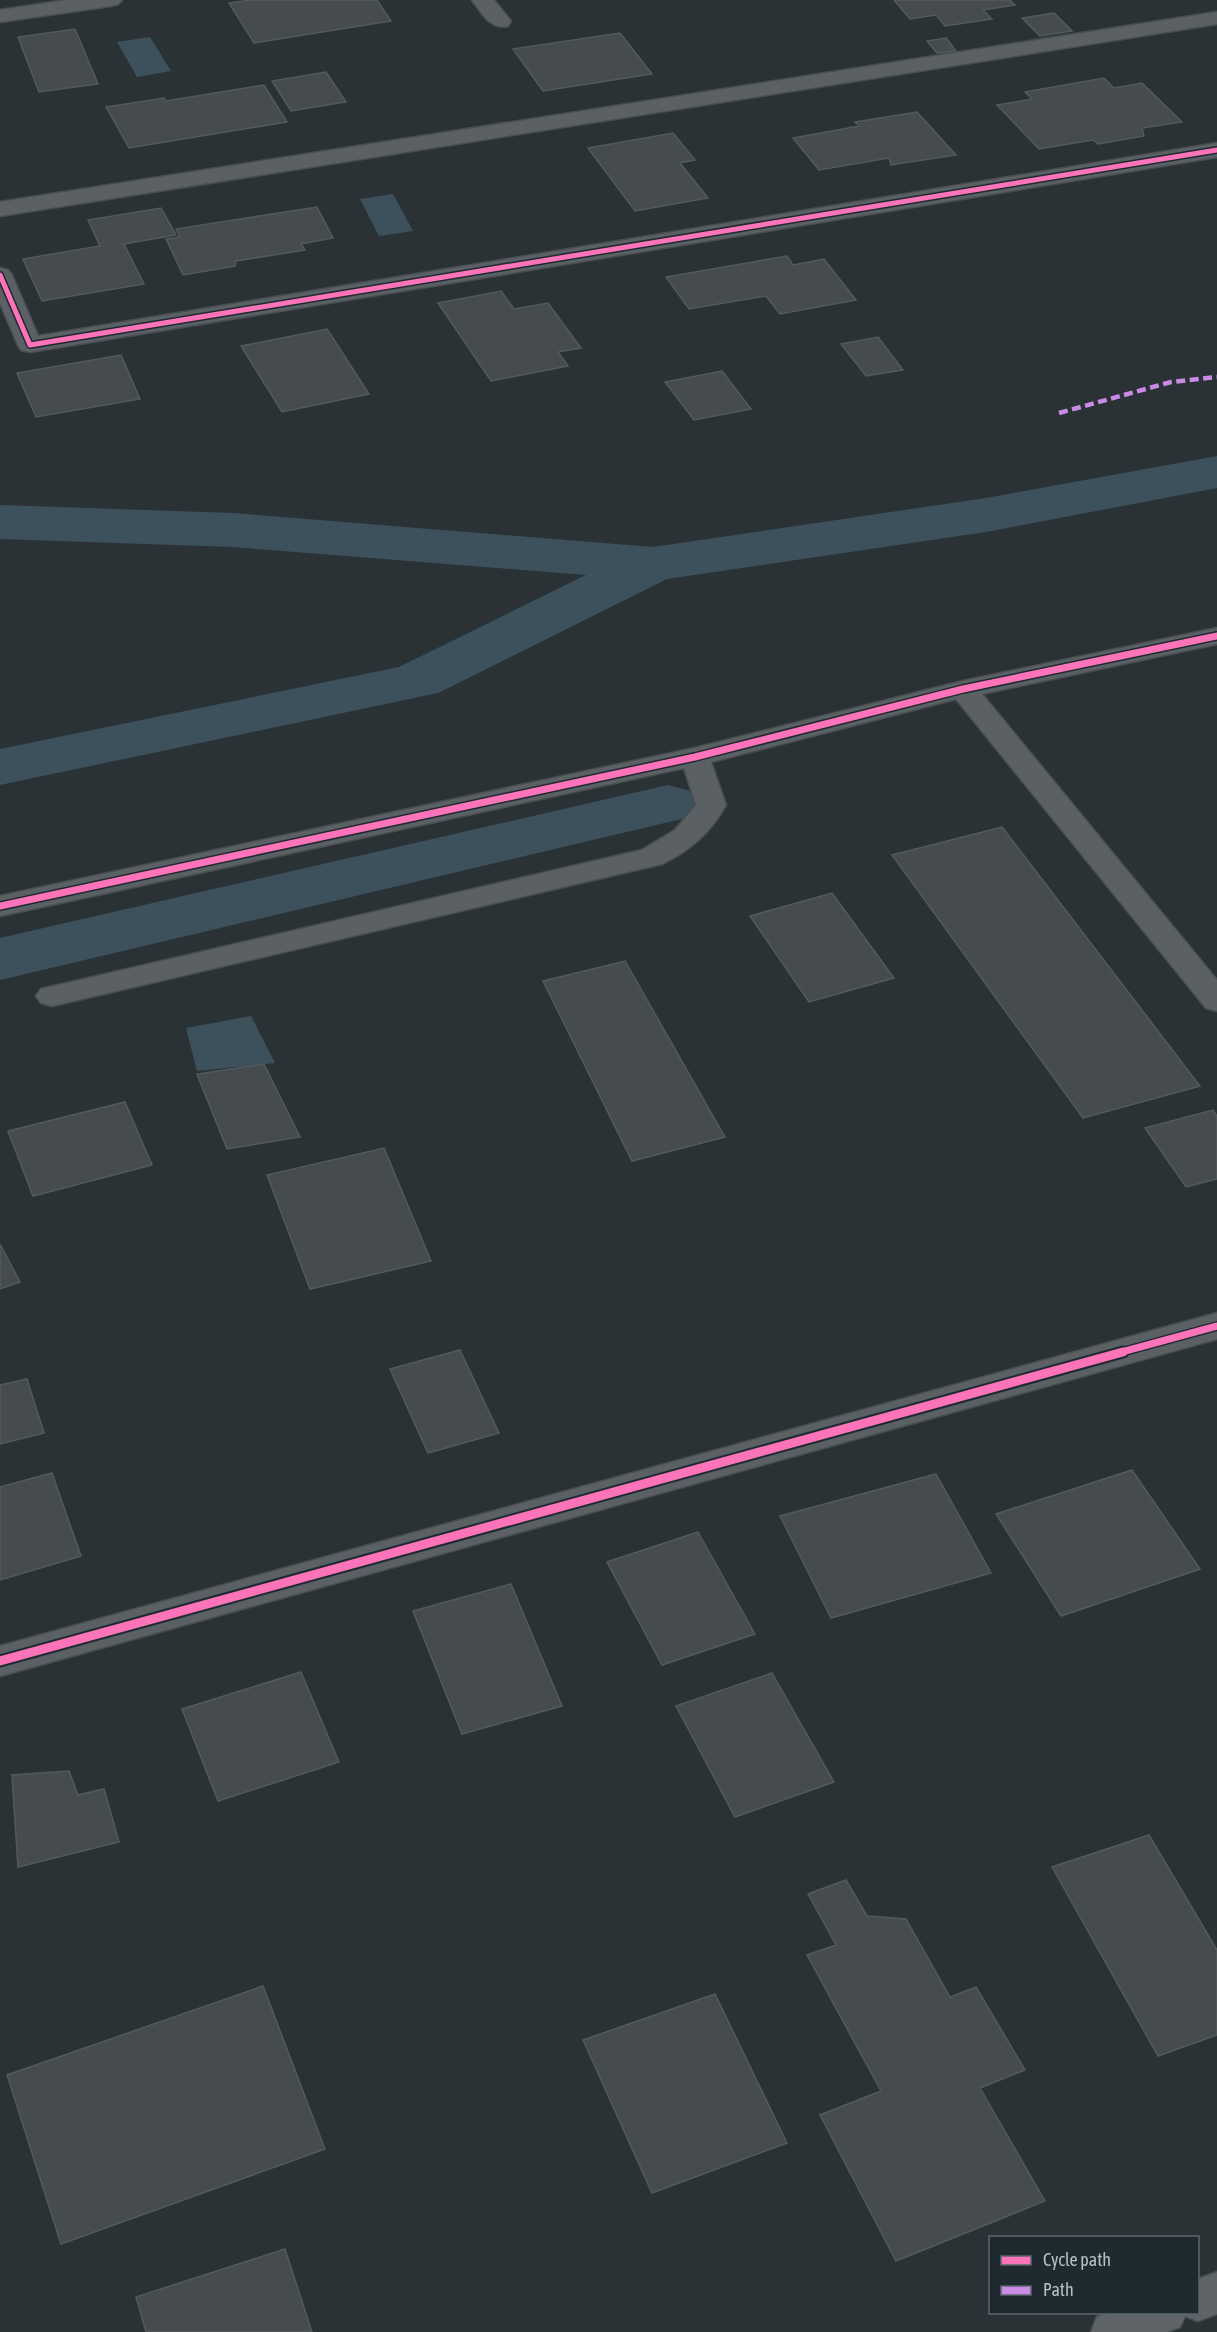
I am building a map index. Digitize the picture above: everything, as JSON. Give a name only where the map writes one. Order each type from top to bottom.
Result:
[{"type":"street","points":[[0,16],[111,0]]},
{"type":"street","points":[[483,0],[500,21]]},
{"type":"street","points":[[0,209],[1217,18]]},
{"type":"street","points":[[0,275],[30,345],[1217,150]]},
{"type":"street","points":[[0,906],[695,758],[963,689],[1217,636]]},
{"type":"street","points":[[963,689],[1217,1001]]},
{"type":"street","points":[[52,996],[651,857],[673,847],[691,833],[703,820],[711,805],[695,758]]},
{"type":"street","points":[[0,1661],[1217,1326]]},
{"type":"street","points":[[1199,2299],[1217,2293]]},
{"type":"street","points":[[1113,2332],[1161,2314]]},
{"type":"water","points":[[150,37],[171,71],[137,77],[117,42]]},
{"type":"water","points":[[393,194],[413,231],[379,236],[360,199]]},
{"type":"water","points":[[251,1016],[275,1063],[197,1071],[186,1028]]},
{"type":"building","points":[[251,0],[377,0],[391,21],[254,43],[229,3]]},
{"type":"building","points":[[894,0],[1010,0],[1015,5],[983,10],[992,19],[945,26],[936,15],[910,19]]},
{"type":"building","points":[[1054,13],[1072,31],[1040,36],[1022,18]]},
{"type":"building","points":[[75,29],[98,84],[39,92],[18,37]]},
{"type":"building","points":[[620,33],[652,74],[543,91],[513,49]]},
{"type":"building","points":[[946,38],[956,51],[937,53],[927,41]]},
{"type":"building","points":[[326,72],[346,102],[291,111],[272,81]]},
{"type":"building","points":[[1104,78],[1114,88],[1142,83],[1182,122],[1142,128],[1144,136],[1098,144],[1093,140],[1039,149],[997,105],[1032,99],[1025,92]]},
{"type":"building","points":[[264,85],[287,122],[129,148],[106,107],[164,98],[166,101]]},
{"type":"building","points":[[917,112],[956,155],[891,165],[889,158],[819,170],[793,138],[859,126],[855,122]]},
{"type":"building","points":[[673,133],[695,160],[680,163],[708,198],[635,211],[588,148]]},
{"type":"building","points":[[317,207],[333,238],[301,244],[305,250],[236,261],[235,266],[183,275],[166,239],[180,237],[176,229]]},
{"type":"building","points":[[161,208],[176,235],[124,244],[144,284],[42,301],[23,259],[100,246],[88,220]]},
{"type":"building","points":[[787,256],[793,265],[824,259],[856,300],[780,314],[766,296],[689,309],[666,277]]},
{"type":"building","points":[[501,291],[514,309],[548,303],[581,348],[558,352],[568,366],[491,381],[438,303]]},
{"type":"building","points":[[327,329],[369,394],[282,412],[241,346]]},
{"type":"building","points":[[878,337],[903,370],[866,376],[841,344]]},
{"type":"building","points":[[121,355],[140,399],[36,417],[17,373]]},
{"type":"building","points":[[722,371],[751,409],[694,420],[665,382]]},
{"type":"building","points":[[1002,827],[1200,1086],[1083,1118],[892,855]]},
{"type":"building","points":[[832,893],[894,978],[809,1002],[750,916]]},
{"type":"building","points":[[625,961],[725,1137],[632,1161],[543,981]]},
{"type":"building","points":[[264,1064],[300,1137],[227,1149],[197,1074]]},
{"type":"building","points":[[125,1102],[152,1165],[33,1196],[8,1131]]},
{"type":"building","points":[[1213,1110],[1217,1116],[1217,1179],[1186,1187],[1145,1128]]},
{"type":"building","points":[[384,1148],[431,1261],[310,1289],[267,1175]]},
{"type":"building","points":[[0,1244],[20,1282],[0,1289]]},
{"type":"building","points":[[460,1350],[499,1433],[428,1453],[390,1369]]},
{"type":"building","points":[[27,1379],[44,1433],[0,1444],[0,1385]]},
{"type":"building","points":[[1132,1470],[1200,1569],[1061,1616],[996,1514]]},
{"type":"building","points":[[52,1473],[81,1556],[0,1580],[0,1487]]},
{"type":"building","points":[[936,1474],[991,1573],[831,1618],[780,1516]]},
{"type":"building","points":[[698,1532],[755,1634],[662,1665],[607,1562]]},
{"type":"building","points":[[511,1584],[562,1706],[462,1734],[413,1611]]},
{"type":"building","points":[[301,1672],[339,1762],[218,1801],[182,1709]]},
{"type":"building","points":[[772,1673],[834,1782],[735,1817],[676,1706]]},
{"type":"building","points":[[69,1771],[78,1795],[104,1789],[119,1842],[18,1867],[12,1775]]},
{"type":"building","points":[[1149,1835],[1217,1950],[1217,2035],[1158,2056],[1052,1867]]},
{"type":"building","points":[[846,1880],[867,1916],[906,1919],[950,1997],[976,1987],[1025,2070],[980,2088],[1045,2201],[896,2261],[820,2115],[881,2091],[807,1955],[836,1945],[808,1894]]},
{"type":"building","points":[[263,1986],[325,2149],[61,2244],[7,2075]]},
{"type":"building","points":[[715,1994],[787,2143],[652,2193],[583,2040]]},
{"type":"building","points":[[285,2249],[312,2332],[146,2332],[136,2297]]},
{"type":"waterway","points":[[653,564],[986,515],[1217,472]]},
{"type":"waterway","points":[[0,522],[233,530],[653,564]]},
{"type":"waterway","points":[[0,767],[417,681],[653,564]]},
{"type":"waterway","points":[[0,959],[668,804]]},
{"type":"marked path","points":[[1059,413],[1171,382],[1217,377]]},
{"type":"cycle path","points":[[0,275],[30,345],[1217,150]]},
{"type":"cycle path","points":[[0,906],[695,757],[963,689],[1217,636]]},
{"type":"cycle path","points":[[0,1661],[1217,1326]]}]
